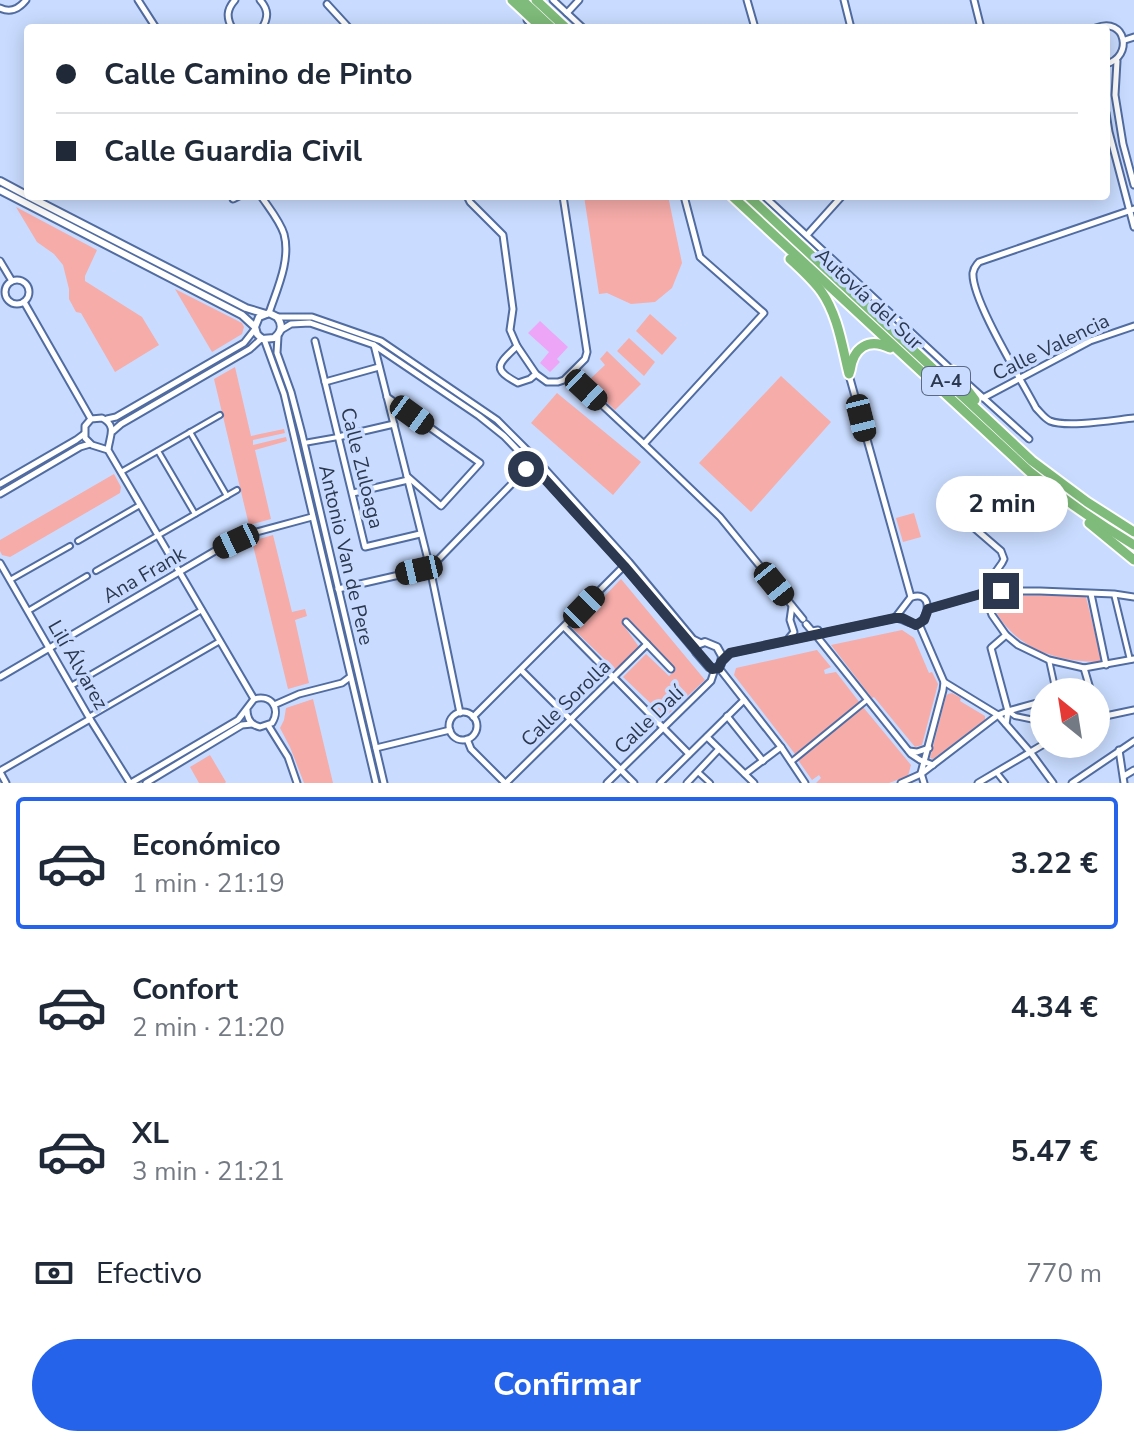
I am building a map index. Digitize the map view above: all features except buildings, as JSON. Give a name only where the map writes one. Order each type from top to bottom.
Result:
[{"type":"highway","points":[[512,0],[538,24]]},
{"type":"highway","points":[[522,0],[548,24]]},
{"type":"highway","points":[[536,0],[562,24]]},
{"type":"highway","name":"Autovía del Sur","points":[[736,200],[1030,472],[1095,521],[1134,545]]},
{"type":"highway","name":"Autovía del Sur","points":[[752,200],[1032,461],[1134,532]]},
{"type":"highway","points":[[767,230],[825,298],[837,325],[849,374]]},
{"type":"highway","points":[[849,374],[854,355],[869,345],[882,344],[901,354]]},
{"type":"highway","points":[[953,371],[969,393],[1019,442],[1032,461]]},
{"type":"highway","points":[[1057,494],[1134,560]]},
{"type":"street","points":[[0,8],[19,8],[26,0]]},
{"type":"street","points":[[138,0],[153,24]]},
{"type":"street","points":[[230,24],[227,14],[235,0]]},
{"type":"street","points":[[260,0],[267,13],[264,24]]},
{"type":"street","points":[[505,0],[531,24]]},
{"type":"street","points":[[553,0],[579,24]]},
{"type":"street","points":[[567,13],[579,0]]},
{"type":"street","points":[[747,0],[754,24]]},
{"type":"street","points":[[844,0],[850,24]]},
{"type":"street","points":[[974,0],[980,24]]},
{"type":"street","points":[[327,4],[345,24]]},
{"type":"street","points":[[1110,26],[1119,30],[1125,40],[1124,52],[1117,61],[1115,95],[1134,185]]},
{"type":"street","points":[[1125,40],[1134,37]]},
{"type":"street","points":[[1110,63],[1117,61]]},
{"type":"street","points":[[1110,135],[1132,209],[1134,227]]},
{"type":"street","points":[[0,181],[24,194]]},
{"type":"street","points":[[0,190],[242,315],[263,339],[271,340],[291,324],[310,323],[374,345],[504,436],[624,566],[709,667],[720,668]]},
{"type":"street","points":[[36,200],[246,308],[277,317],[312,317],[381,341],[497,420],[629,562],[693,639],[701,643],[710,643],[730,653],[895,618],[919,624],[928,609],[925,601],[921,596],[911,597],[895,618]]},
{"type":"street","points":[[263,200],[283,232],[286,243],[286,258],[267,314]]},
{"type":"street","points":[[469,200],[503,235],[513,309],[510,330],[536,374],[547,382],[558,382],[570,375],[585,359],[587,352],[564,200]]},
{"type":"street","points":[[644,444],[764,313],[700,257],[685,200]]},
{"type":"street","points":[[771,200],[1029,439]]},
{"type":"street","points":[[807,235],[838,200]]},
{"type":"street","points":[[1132,209],[979,262],[973,274],[976,290],[997,336],[1036,408],[1045,418],[1054,423],[1134,418]]},
{"type":"street","points":[[0,261],[12,281]]},
{"type":"street","points":[[21,280],[28,285],[29,294],[24,302],[14,303],[7,298],[5,290],[12,281],[21,280]]},
{"type":"street","points":[[0,303],[7,298]]},
{"type":"street","points":[[24,302],[91,419]]},
{"type":"street","points":[[91,444],[84,434],[85,426],[91,419],[116,417],[244,343],[259,317],[267,314]]},
{"type":"street","points":[[277,317],[281,323],[279,333]]},
{"type":"street","name":"Calle Valencia","points":[[983,398],[1090,341],[1134,326]]},
{"type":"street","name":"Antonio Van de Pere","points":[[279,333],[277,353],[304,443],[384,783]]},
{"type":"street","points":[[112,432],[263,339]]},
{"type":"street","name":"Antonio Van de Pere","points":[[263,339],[284,394],[376,783]]},
{"type":"street","name":"Calle Zuloaga","points":[[315,341],[365,547],[420,534]]},
{"type":"street","points":[[374,345],[430,568],[460,713]]},
{"type":"street","points":[[517,346],[504,358],[501,364],[503,374],[518,383],[536,374]]},
{"type":"street","points":[[325,382],[379,367]]},
{"type":"street","points":[[849,374],[911,597]]},
{"type":"street","points":[[570,375],[720,517],[813,632],[854,623],[870,623]]},
{"type":"street","points":[[387,397],[480,463],[441,506],[407,478]]},
{"type":"street","points":[[121,472],[220,415]]},
{"type":"street","points":[[105,419],[111,425],[112,432],[108,450]]},
{"type":"street","points":[[304,443],[394,424]]},
{"type":"street","points":[[190,432],[227,496]]},
{"type":"street","points":[[0,484],[84,434]]},
{"type":"street","points":[[100,446],[109,441]]},
{"type":"street","points":[[0,494],[80,447],[91,444],[108,450],[254,699]]},
{"type":"street","points":[[158,451],[195,514]]},
{"type":"street","points":[[338,589],[430,568],[531,464]]},
{"type":"street","points":[[353,493],[407,478]]},
{"type":"street","points":[[96,571],[237,490]]},
{"type":"street","points":[[943,501],[1001,551],[1004,559],[984,593],[992,615],[1006,635],[1018,645],[1049,660],[1084,668],[1132,659],[1114,594]]},
{"type":"street","points":[[78,541],[140,505]]},
{"type":"street","name":"Ana Frank","points":[[0,677],[220,548],[253,533],[312,517]]},
{"type":"street","points":[[0,584],[70,546]]},
{"type":"street","name":"Lilí Álvarez","points":[[0,563],[130,783]]},
{"type":"street","points":[[473,717],[624,566]]},
{"type":"street","points":[[28,611],[87,576]]},
{"type":"street","points":[[928,609],[984,593],[1040,591],[1134,597]]},
{"type":"street","points":[[1091,594],[1106,665]]},
{"type":"street","points":[[906,604],[908,621]]},
{"type":"street","points":[[780,642],[794,632],[790,620],[792,606]]},
{"type":"street","points":[[71,686],[202,610]]},
{"type":"street","points":[[626,622],[671,669]]},
{"type":"street","points":[[919,624],[944,682],[921,774],[924,783]]},
{"type":"street","points":[[564,627],[689,754]]},
{"type":"street","points":[[815,634],[908,751],[933,765]]},
{"type":"street","points":[[1006,635],[991,648],[1008,711],[1006,724]]},
{"type":"street","points":[[6,783],[0,771],[220,641]]},
{"type":"street","points":[[696,652],[697,645],[701,643]]},
{"type":"street","name":"Calle Sorolla","points":[[506,783],[647,644]]},
{"type":"street","points":[[717,647],[722,656],[720,668],[805,783]]},
{"type":"street","points":[[720,668],[730,653]]},
{"type":"street","points":[[1049,660],[1053,678]]},
{"type":"street","name":"Calle Dalí","points":[[607,783],[713,679],[720,668]]},
{"type":"street","points":[[1084,668],[1087,678]]},
{"type":"street","points":[[521,670],[634,783]]},
{"type":"street","points":[[274,705],[299,694],[342,683],[350,677]]},
{"type":"street","points":[[944,682],[998,715],[1030,752]]},
{"type":"street","points":[[342,683],[352,687]]},
{"type":"street","points":[[943,693],[953,689]]},
{"type":"street","points":[[130,783],[238,720],[254,699],[268,698],[274,705],[276,714],[272,723],[260,727],[242,725],[146,783]]},
{"type":"street","points":[[660,783],[744,700]]},
{"type":"street","points":[[791,762],[867,700]]},
{"type":"street","points":[[901,783],[921,774],[998,715],[1030,705]]},
{"type":"street","points":[[247,710],[248,720],[252,724]]},
{"type":"street","points":[[1110,715],[1134,710]]},
{"type":"street","points":[[1008,711],[1030,719]]},
{"type":"street","points":[[465,713],[473,717],[476,729],[472,737],[455,738],[450,730],[450,721],[456,714],[465,713]]},
{"type":"street","points":[[727,716],[763,761]]},
{"type":"street","points":[[268,725],[288,757],[297,783]]},
{"type":"street","points":[[376,748],[450,730]]},
{"type":"street","points":[[707,737],[754,783]]},
{"type":"street","points":[[467,739],[471,749],[506,783]]},
{"type":"street","points":[[1072,783],[1134,741]]},
{"type":"street","points":[[745,774],[781,747]]},
{"type":"street","points":[[908,751],[929,748]]},
{"type":"street","points":[[687,783],[719,749]]},
{"type":"street","points":[[1119,750],[1124,779]]},
{"type":"street","points":[[978,783],[1030,754]]},
{"type":"street","points":[[1035,758],[1053,783]]},
{"type":"street","points":[[1124,779],[1134,770]]},
{"type":"street","points":[[698,772],[710,783]]},
{"type":"street","points":[[997,773],[1005,783]]},
{"type":"shaded area","points":[[585,200],[669,200],[682,263],[672,288],[655,302],[631,304],[607,293],[599,294]]},
{"type":"shaded area","points":[[16,207],[97,250],[85,281],[142,317],[159,345],[115,372],[81,313],[76,312],[69,299],[63,265],[37,242]]},
{"type":"shaded area","points":[[175,289],[242,323],[242,334],[212,352]]},
{"type":"shaded area","points":[[650,314],[677,338],[662,355],[636,331]]},
{"type":"shaded area","points":[[540,321],[568,347],[550,372],[540,363],[549,352],[528,333]]},
{"type":"shaded area","points":[[629,338],[655,362],[644,376],[617,351]]},
{"type":"shaded area","points":[[607,351],[641,384],[615,410],[586,383],[605,365],[600,359]]},
{"type":"shaded area","points":[[235,367],[251,436],[284,429],[285,433],[253,440],[253,445],[286,437],[287,441],[255,450],[271,519],[249,525],[214,379]]},
{"type":"shaded area","points":[[781,376],[831,422],[751,512],[699,463]]},
{"type":"shaded area","points":[[557,393],[641,462],[613,495],[531,423]]},
{"type":"shaded area","points":[[114,474],[121,487],[120,493],[10,557],[2,555],[0,540]]},
{"type":"shaded area","points":[[914,513],[921,537],[903,542],[896,518]]},
{"type":"shaded area","points":[[273,535],[292,612],[305,609],[307,616],[295,620],[309,683],[288,689],[252,541]]},
{"type":"shaded area","points":[[621,579],[705,680],[665,717],[623,677],[646,654],[669,676],[676,669],[628,618],[622,623],[639,647],[616,670],[573,629]]},
{"type":"shaded area","points":[[1047,595],[1086,597],[1100,662],[1065,659],[1034,648],[1008,628],[989,598]]},
{"type":"shaded area","points":[[902,630],[914,638],[929,673],[932,672],[938,684],[922,745],[915,747],[831,645]]},
{"type":"shaded area","points":[[817,650],[831,667],[824,670],[825,674],[836,672],[860,703],[795,754],[734,675],[736,668]]},
{"type":"shaded area","points":[[952,693],[985,716],[985,720],[933,759],[930,758],[946,696]]},
{"type":"shaded area","points":[[313,699],[333,783],[304,783],[280,728],[286,708]]},
{"type":"shaded area","points":[[863,707],[911,765],[908,776],[889,783],[816,783],[821,778],[819,775],[812,780],[798,760]]},
{"type":"shaded area","points":[[210,755],[225,783],[199,783],[190,767]]},
{"type":"route","points":[[526,469],[531,464],[712,669],[719,668],[730,653],[895,618],[916,625],[924,620],[928,609],[1001,591]]}]
